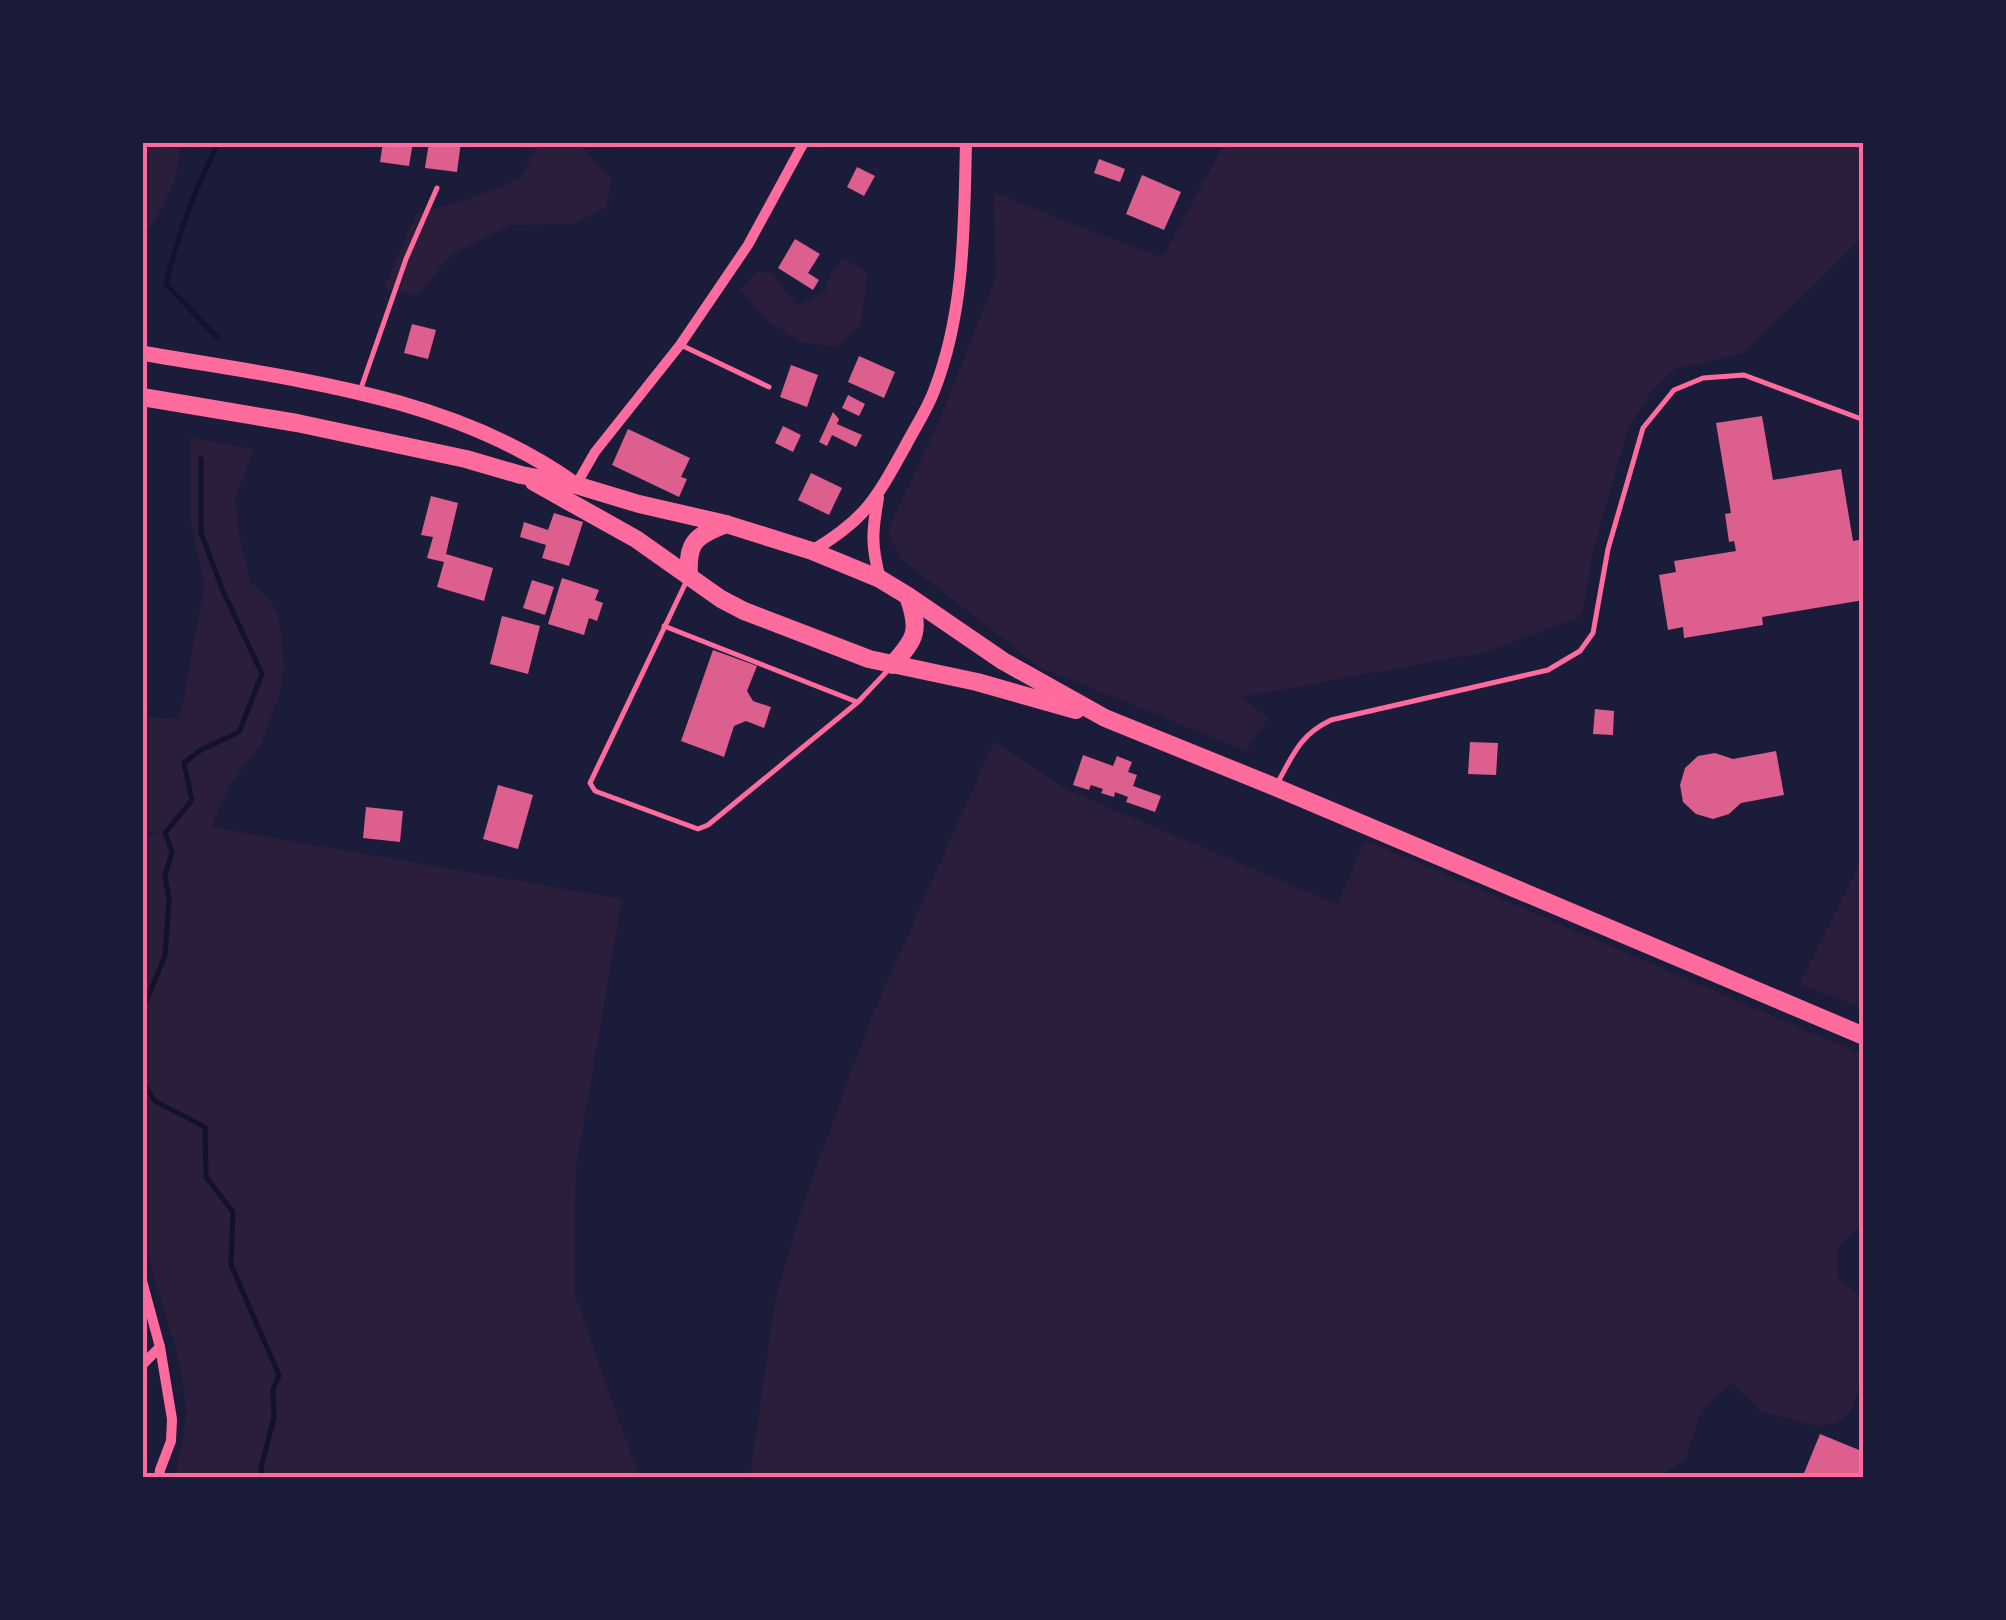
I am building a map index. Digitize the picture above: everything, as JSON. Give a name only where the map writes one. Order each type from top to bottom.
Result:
[{"type":"highway","points":[[142,397],[297,423],[466,459],[726,524],[812,551],[880,579],[1003,660],[1106,718]]},
{"type":"highway","points":[[521,475],[636,539],[744,611],[842,650],[892,665],[978,682],[1106,718],[1864,1036]]},
{"type":"highway","points":[[689,576],[692,544],[704,532],[726,524]]},
{"type":"highway","points":[[892,665],[915,636],[916,618],[908,596]]},
{"type":"main road","points":[[142,354],[283,378],[422,409],[504,440],[576,485]]},
{"type":"street","points":[[576,485],[595,452],[680,345],[748,245],[804,142]]},
{"type":"street","points":[[812,551],[842,534],[878,496],[933,394],[951,340],[964,249],[966,142]]},
{"type":"street","points":[[878,496],[872,550],[880,579]]},
{"type":"street","points":[[142,1281],[160,1347],[172,1419],[159,1478]]},
{"type":"street","points":[[142,1365],[160,1347]]},
{"type":"lane","points":[[359,394],[436,188]]},
{"type":"lane","points":[[680,345],[768,386]]},
{"type":"lane","points":[[1275,787],[1300,741],[1314,728],[1332,720],[1548,670],[1580,651],[1593,633],[1608,549],[1643,428],[1674,390],[1703,378],[1744,375],[1864,420]]},
{"type":"lane","points":[[689,576],[590,783],[595,792],[698,829],[708,825],[858,702],[892,665]]},
{"type":"lane","points":[[664,626],[858,702]]},
{"type":"shaded area","points":[[143,142],[178,143],[179,154],[171,189],[153,223],[143,233]]},
{"type":"shaded area","points":[[540,143],[579,144],[612,179],[606,207],[572,224],[512,225],[450,256],[417,296],[384,288],[416,214],[520,179]]},
{"type":"shaded area","points":[[1225,143],[1863,143],[1863,237],[1744,353],[1675,369],[1650,393],[1628,429],[1593,551],[1583,611],[1578,618],[1486,652],[1241,697],[1268,718],[1246,751],[1039,667],[901,559],[888,530],[939,421],[996,278],[994,193],[1162,258]]},
{"type":"shaded area","points":[[843,259],[868,273],[860,326],[836,348],[799,341],[768,321],[740,290],[758,271],[773,274],[797,306],[825,292],[829,275]]},
{"type":"shaded area","points":[[191,438],[254,449],[235,498],[239,535],[250,581],[270,600],[279,616],[284,665],[279,697],[261,743],[229,787],[211,827],[622,899],[576,1168],[574,1293],[639,1477],[175,1477],[187,1414],[179,1361],[143,1237],[142,837],[160,834],[143,831],[142,716],[180,719],[204,585],[191,521]]},
{"type":"shaded area","points":[[994,742],[1068,790],[1337,905],[1365,840],[1863,1055],[1863,1224],[1837,1249],[1837,1277],[1863,1298],[1863,1378],[1850,1413],[1836,1423],[1816,1426],[1761,1411],[1732,1383],[1702,1410],[1685,1460],[1657,1477],[750,1477],[775,1301],[802,1207],[871,1018]]},
{"type":"shaded area","points":[[1863,858],[1863,1008],[1799,984]]},
{"type":"building","points":[[383,142],[413,142],[409,166],[380,162]]},
{"type":"building","points":[[429,142],[461,142],[457,172],[425,168]]},
{"type":"building","points":[[1099,159],[1125,169],[1120,182],[1094,173]]},
{"type":"building","points":[[857,167],[875,176],[864,196],[847,187]]},
{"type":"building","points":[[1142,175],[1181,192],[1164,230],[1126,214]]},
{"type":"building","points":[[795,239],[820,254],[808,273],[819,280],[813,290],[778,268]]},
{"type":"building","points":[[412,324],[436,330],[428,359],[404,353]]},
{"type":"building","points":[[859,356],[895,372],[884,398],[848,382]]},
{"type":"building","points":[[791,365],[818,375],[807,407],[780,397]]},
{"type":"building","points":[[848,395],[865,404],[859,416],[842,408]]},
{"type":"building","points":[[833,412],[839,419],[837,424],[862,435],[856,447],[832,435],[827,446],[819,442]]},
{"type":"building","points":[[1762,416],[1773,480],[1841,469],[1853,541],[1864,539],[1864,600],[1762,617],[1763,625],[1684,638],[1683,627],[1668,630],[1659,575],[1676,572],[1674,561],[1736,551],[1734,541],[1729,542],[1725,514],[1731,513],[1716,423]]},
{"type":"building","points":[[783,426],[801,435],[793,452],[775,443]]},
{"type":"building","points":[[628,429],[690,458],[681,477],[687,479],[679,497],[612,465]]},
{"type":"building","points":[[811,473],[842,488],[829,515],[798,500]]},
{"type":"building","points":[[431,496],[458,503],[446,554],[493,568],[484,601],[437,587],[444,562],[427,558],[433,537],[421,535]]},
{"type":"building","points":[[554,513],[583,522],[569,566],[542,558],[546,545],[520,537],[524,522],[548,530]]},
{"type":"building","points":[[562,578],[599,590],[595,600],[603,603],[597,621],[589,618],[584,635],[548,624]]},
{"type":"building","points":[[532,580],[554,587],[545,615],[523,608]]},
{"type":"building","points":[[502,616],[540,626],[528,674],[490,664]]},
{"type":"building","points":[[713,650],[757,666],[747,691],[753,701],[771,707],[764,728],[746,721],[734,726],[724,757],[681,741]]},
{"type":"building","points":[[1595,709],[1614,711],[1613,735],[1593,734]]},
{"type":"building","points":[[1470,742],[1498,743],[1496,775],[1468,774]]},
{"type":"building","points":[[1776,751],[1784,795],[1741,803],[1729,814],[1713,819],[1696,814],[1683,802],[1680,785],[1685,768],[1698,756],[1715,753],[1733,759]]},
{"type":"building","points":[[1083,755],[1113,766],[1117,756],[1132,762],[1128,772],[1137,775],[1133,786],[1161,796],[1155,812],[1126,802],[1128,797],[1115,792],[1114,797],[1091,785],[1089,790],[1073,785]]},
{"type":"building","points":[[498,785],[533,795],[518,849],[483,839]]},
{"type":"building","points":[[366,807],[403,811],[400,842],[363,838]]},
{"type":"building","points":[[1820,1434],[1864,1452],[1864,1478],[1802,1478]]},
{"type":"waterway","points":[[217,337],[166,284],[188,212],[219,142]]},
{"type":"waterway","points":[[142,1011],[165,956],[169,900],[165,876],[172,852],[165,833],[192,800],[184,763],[239,732],[262,674],[201,533],[201,459]]},
{"type":"waterway","points":[[142,1081],[155,1101],[205,1127],[206,1177],[233,1212],[231,1265],[279,1375],[273,1390],[274,1418],[262,1478]]}]
